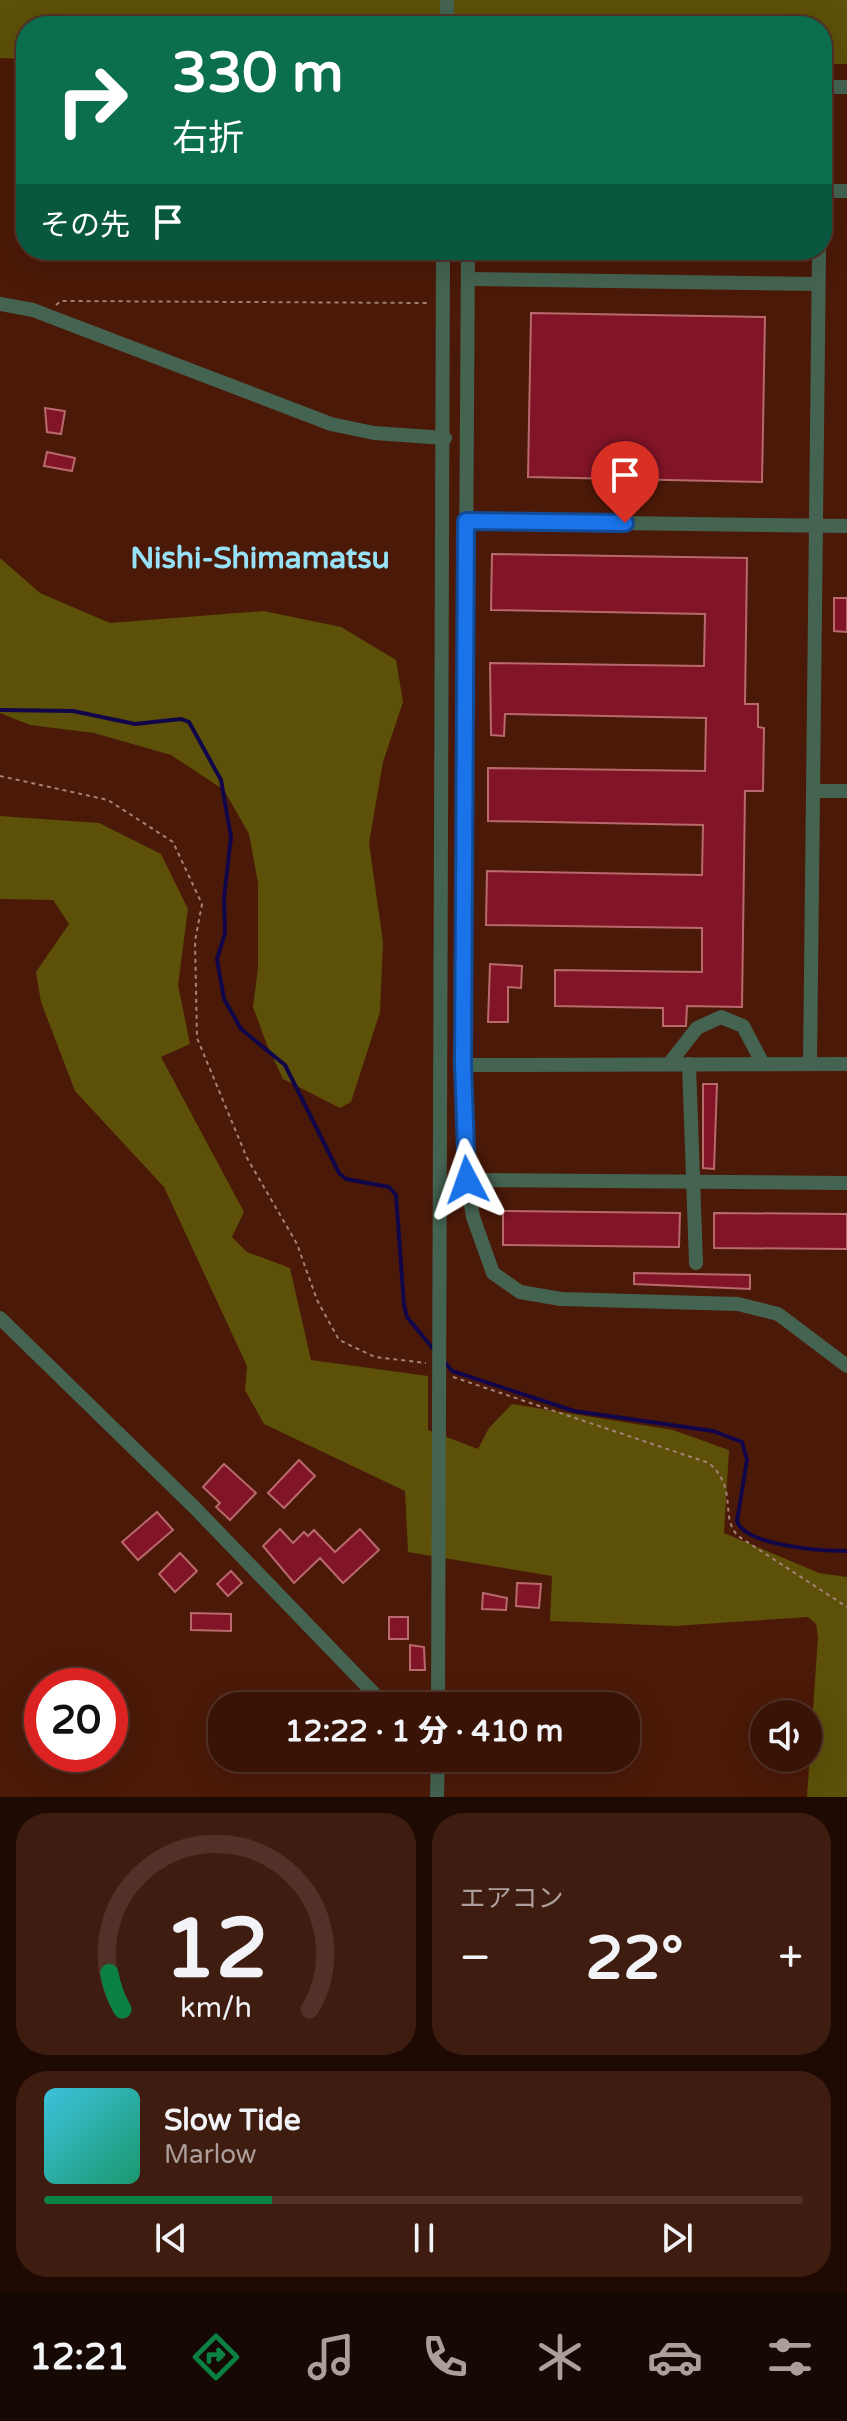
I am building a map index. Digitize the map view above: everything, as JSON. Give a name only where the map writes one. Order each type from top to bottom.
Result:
[{"type":"street","points":[[438,1692],[445,438],[443,260]]},
{"type":"street","points":[[468,260],[463,1065],[467,1180],[473,1217],[493,1273],[520,1292],[561,1299],[738,1304],[778,1314],[847,1366]]},
{"type":"street","points":[[810,1064],[819,260]]},
{"type":"street","points":[[468,279],[818,284]]},
{"type":"street","points":[[0,304],[48,315],[331,424],[374,433],[445,438]]},
{"type":"street","points":[[466,521],[847,526]]},
{"type":"street","points":[[813,791],[847,791]]},
{"type":"street","points":[[669,1064],[697,1028],[721,1017],[743,1026],[763,1064]]},
{"type":"street","points":[[689,1064],[696,1263]]},
{"type":"street","points":[[463,1065],[847,1064]]},
{"type":"street","points":[[467,1180],[847,1183]]},
{"type":"street","points":[[0,1318],[195,1508],[372,1692]]},
{"type":"street","points":[[437,1797],[438,1772]]},
{"type":"path","points":[[48,315],[61,301],[443,303]]},
{"type":"path","points":[[0,776],[108,800],[173,842],[202,904],[195,941],[197,1038],[222,1106],[251,1167],[297,1244],[317,1300],[339,1340],[375,1357],[422,1361],[465,1383],[709,1463],[721,1474],[728,1490],[731,1529],[847,1607]]},
{"type":"shaded area","points":[[0,0],[847,0],[847,64],[832,64],[832,16],[16,16],[16,59],[0,58]]},
{"type":"shaded area","points":[[0,558],[40,593],[110,623],[264,611],[341,627],[396,660],[403,702],[383,762],[369,843],[383,942],[380,1012],[351,1102],[340,1108],[283,1079],[267,1045],[253,1007],[258,968],[258,883],[249,834],[224,790],[171,755],[94,733],[30,725],[0,713]]},
{"type":"shaded area","points":[[0,816],[99,823],[161,854],[188,909],[178,985],[190,1044],[161,1057],[244,1212],[232,1237],[247,1252],[290,1268],[311,1360],[428,1376],[428,1430],[478,1449],[489,1428],[512,1404],[673,1430],[729,1450],[724,1533],[819,1573],[847,1577],[847,1797],[807,1797],[809,1772],[822,1772],[822,1700],[814,1700],[818,1637],[816,1624],[808,1617],[674,1626],[550,1621],[552,1576],[408,1552],[405,1491],[264,1424],[245,1390],[247,1366],[164,1187],[75,1091],[41,1002],[36,972],[69,924],[53,900],[0,899]]},
{"type":"building","points":[[531,313],[765,317],[762,482],[528,477]]},
{"type":"building","points":[[45,408],[65,411],[61,434],[47,432]]},
{"type":"building","points":[[47,452],[75,458],[72,471],[44,466]]},
{"type":"building","points":[[492,554],[747,558],[745,704],[758,704],[758,727],[764,728],[763,791],[745,791],[742,1007],[687,1006],[686,1026],[663,1026],[663,1008],[555,1006],[555,970],[702,972],[702,928],[486,925],[487,871],[702,875],[703,825],[488,821],[488,768],[705,771],[706,718],[505,714],[504,736],[491,735],[490,663],[704,666],[705,614],[491,610]]},
{"type":"building","points":[[834,598],[847,598],[847,632],[834,631]]},
{"type":"building","points":[[490,964],[522,966],[521,988],[508,987],[508,1022],[488,1022]]},
{"type":"building","points":[[703,1084],[717,1084],[714,1169],[703,1168]]},
{"type":"building","points":[[503,1211],[680,1213],[679,1247],[503,1245]]},
{"type":"building","points":[[714,1213],[847,1214],[847,1249],[714,1248]]},
{"type":"building","points":[[634,1273],[750,1275],[750,1289],[634,1284]]},
{"type":"building","points":[[299,1460],[315,1476],[284,1508],[268,1493]]},
{"type":"building","points":[[224,1464],[256,1493],[230,1520],[216,1507],[220,1503],[203,1487]]},
{"type":"building","points":[[157,1512],[173,1530],[138,1560],[122,1542]]},
{"type":"building","points":[[280,1529],[293,1543],[304,1532],[308,1536],[314,1530],[335,1552],[360,1529],[379,1550],[343,1583],[320,1558],[294,1583],[263,1546]]},
{"type":"building","points":[[180,1553],[197,1571],[175,1592],[159,1574]]},
{"type":"building","points":[[231,1571],[242,1583],[228,1596],[217,1584]]},
{"type":"building","points":[[517,1583],[541,1584],[539,1608],[516,1606]]},
{"type":"building","points":[[483,1593],[507,1598],[506,1610],[482,1609]]},
{"type":"building","points":[[191,1613],[231,1614],[231,1631],[191,1630]]},
{"type":"building","points":[[389,1617],[408,1617],[408,1639],[389,1639]]},
{"type":"building","points":[[410,1645],[424,1647],[425,1670],[410,1670]]},
{"type":"waterway","points":[[0,710],[73,711],[135,724],[181,719],[189,722],[221,780],[231,837],[224,898],[225,933],[217,959],[224,999],[241,1029],[285,1065],[339,1173],[346,1179],[389,1187],[396,1195],[404,1305],[407,1317],[435,1351]]},
{"type":"waterway","points":[[444,1361],[452,1371],[574,1411],[713,1431],[742,1442],[747,1460],[737,1521],[743,1529],[754,1536],[786,1545],[847,1551]]},
{"type":"district","name":"Nishi-Shimamatsu","points":[[260,558]]},
{"type":"route","points":[[467,1180],[463,1065],[466,521],[625,523]]}]
